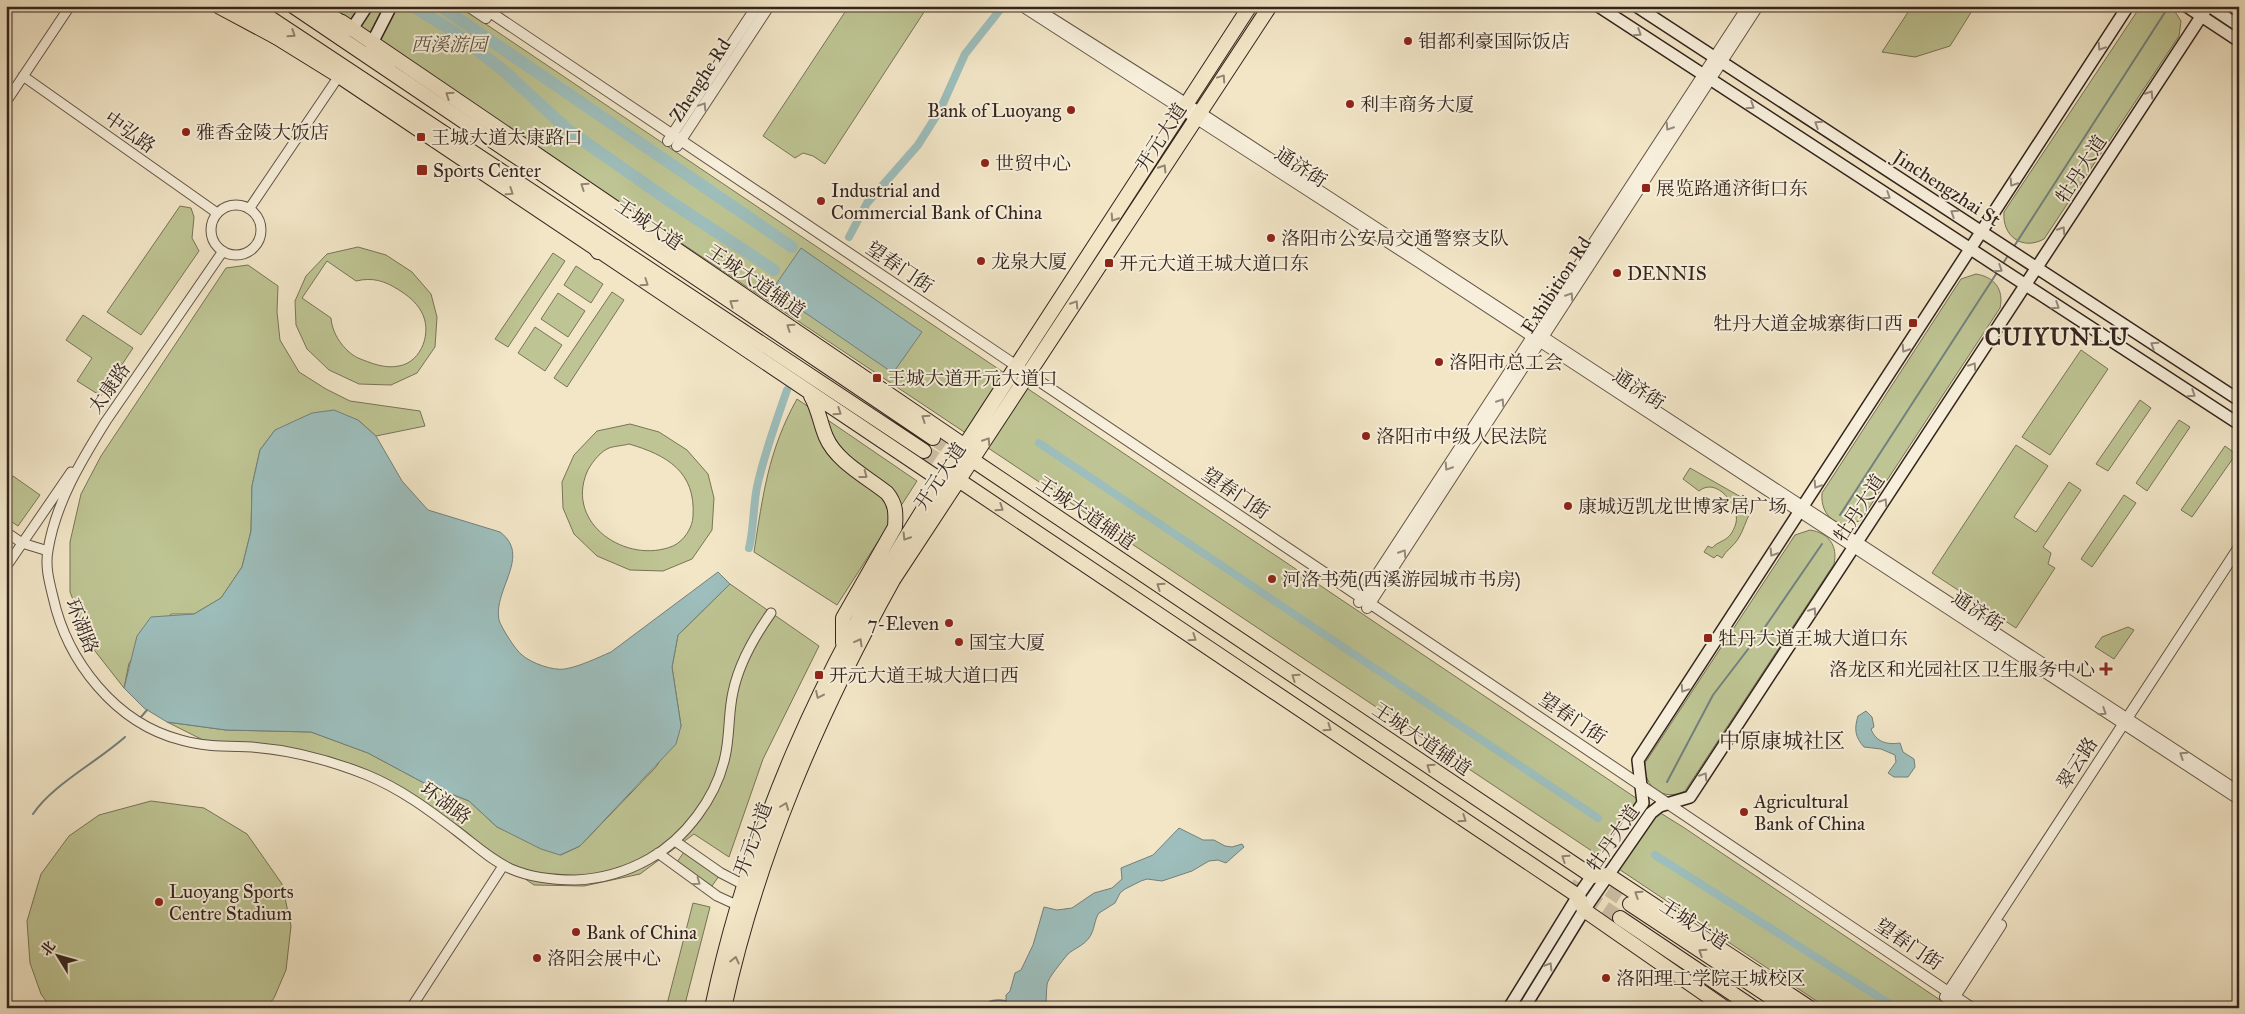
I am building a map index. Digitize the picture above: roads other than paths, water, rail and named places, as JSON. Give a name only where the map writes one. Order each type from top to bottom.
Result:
[{"type":"main road","points":[[218,6],[342,73]]},
{"type":"main road","points":[[231,6],[276,37]]},
{"type":"main road","points":[[240,6],[276,37]]},
{"type":"main road","points":[[252,6],[342,73],[598,252],[942,481],[960,481],[1578,896],[1584,910],[1725,1008]]},
{"type":"main road","points":[[293,6],[348,35]]},
{"type":"main road","points":[[316,6],[348,35]]},
{"type":"main road","points":[[322,6],[348,35]]},
{"type":"main road","points":[[391,6],[383,18],[372,43],[393,74]]},
{"type":"main road","name":"开元大道","points":[[712,1008],[724,950],[743,908],[750,887],[764,860],[805,755],[853,652],[894,580],[974,461],[1022,374],[1184,106],[1250,6]]},
{"type":"main road","name":"开元大道","points":[[750,887],[752,856],[794,750],[843,645],[883,574],[965,446],[1022,374],[1270,6]]},
{"type":"main road","name":"Jinchengzhai St","points":[[1598,6],[2025,286]]},
{"type":"main road","name":"Jinchengzhai St","points":[[1636,6],[2239,400]]},
{"type":"main road","name":"牡丹大道","points":[[1509,1008],[1578,896],[1643,803],[1638,760],[2128,6]]},
{"type":"main road","points":[[2208,6],[2239,26]]},
{"type":"main road","name":"牡丹大道","points":[[1524,1008],[1584,910],[1651,813],[1664,805],[1690,797],[2208,6]]},
{"type":"main road","points":[[348,35],[366,7]]},
{"type":"main road","points":[[2187,7],[2239,41]]},
{"type":"main road","name":"王城大道","points":[[348,35],[393,74],[933,438]]},
{"type":"main road","name":"王城大道辅道","points":[[348,35],[372,43],[965,446],[974,461],[1592,876]]},
{"type":"main road","name":"王城大道","points":[[342,73],[379,92],[924,451]]},
{"type":"main road","points":[[592,208],[624,214]]},
{"type":"main road","points":[[581,225],[598,252]]},
{"type":"main road","points":[[2025,286],[2239,424]]},
{"type":"main road","points":[[810,393],[819,411],[824,432],[831,446],[887,493],[894,502],[896,511],[895,527],[843,618],[843,645]]},
{"type":"main road","points":[[1592,876],[1608,875],[1810,1008]]},
{"type":"main road","name":"王城大道","points":[[1630,904],[1787,1008]]},
{"type":"main road","name":"开元大道","points":[[724,1008],[736,953],[743,908]]},
{"type":"main road","name":"王城大道","points":[[1620,918],[1754,1008]]},
{"type":"street","points":[[6,102],[70,6]]},
{"type":"street","name":"望春门街","points":[[468,6],[674,141],[1365,603],[1952,999],[1972,1008]]},
{"type":"street","name":"望春门街","points":[[480,6],[674,141]]},
{"type":"street","name":"Zhenghe Rd","points":[[674,141],[757,6]]},
{"type":"street","name":"Zhenghe Rd","points":[[674,141],[768,6]]},
{"type":"street","name":"通济街","points":[[1022,6],[1184,106]]},
{"type":"street","name":"通济街","points":[[1033,6],[1855,546],[2128,723],[2239,791]]},
{"type":"street","name":"Exhibition Rd","points":[[1719,59],[1748,6]]},
{"type":"street","name":"Exhibition Rd","points":[[1365,603],[1707,77],[1758,6]]},
{"type":"street","points":[[249,209],[342,73]]},
{"type":"street","name":"中弘路","points":[[23,76],[217,213]]},
{"type":"street","points":[[232,205],[249,209],[259,222],[261,231],[258,241],[245,253],[237,255],[223,251],[212,238],[212,221],[217,213],[232,205]]},
{"type":"street","name":"太康路","points":[[6,567],[223,251]]},
{"type":"street","name":"环湖路","points":[[106,421],[79,464],[59,507],[48,551],[47,570],[64,636],[82,668],[123,709],[150,727],[179,740],[204,745],[251,747],[299,755],[369,776],[409,796],[503,866],[532,876],[555,880],[584,879],[616,873],[658,853],[675,840],[708,800],[719,776],[725,756],[730,707],[738,674],[748,651],[771,613]]},
{"type":"street","points":[[6,532],[22,543],[48,551]]},
{"type":"street","name":"翠云路","points":[[1952,999],[2239,548]]},
{"type":"street","name":"翠云路","points":[[2128,723],[2239,559]]},
{"type":"street","name":"通济街","points":[[2128,723],[2239,800]]},
{"type":"street","points":[[675,840],[721,873],[750,887]]},
{"type":"street","points":[[658,853],[717,896],[743,908]]},
{"type":"street","points":[[412,1008],[503,866]]},
{"type":"water","points":[[801,248],[922,332],[893,373],[772,290]]},
{"type":"water","points":[[334,410],[358,420],[376,436],[402,481],[428,510],[500,532],[509,541],[512,562],[501,597],[499,620],[519,653],[536,663],[548,668],[565,669],[589,662],[611,652],[718,572],[730,584],[678,635],[672,667],[681,726],[676,744],[580,846],[560,855],[541,849],[497,827],[469,801],[424,783],[368,753],[311,732],[226,730],[167,722],[144,708],[124,688],[137,636],[151,617],[194,614],[221,598],[242,567],[251,531],[252,486],[260,450],[275,430],[312,413]]},
{"type":"water","points":[[1866,711],[1872,717],[1874,727],[1871,729],[1879,740],[1886,743],[1900,743],[1903,752],[1914,759],[1915,767],[1908,777],[1894,777],[1888,773],[1896,762],[1895,755],[1881,749],[1864,747],[1859,740],[1856,733],[1858,716]]},
{"type":"water","points":[[1179,828],[1203,840],[1214,840],[1225,846],[1232,847],[1242,844],[1244,847],[1226,863],[1218,860],[1209,861],[1192,871],[1162,881],[1147,879],[1125,889],[1120,893],[1115,903],[1099,913],[1089,938],[1068,954],[1052,974],[1047,985],[1045,1008],[1011,1008],[1006,1001],[1006,995],[1010,991],[1015,973],[1021,970],[1033,945],[1044,907],[1057,910],[1072,908],[1094,893],[1112,888],[1122,879],[1121,868],[1153,855]]},
{"type":"waterway","points":[[412,6],[453,31],[504,71],[568,130],[668,200],[774,270]]},
{"type":"waterway","points":[[440,6],[792,247]]},
{"type":"waterway","points":[[849,237],[867,203],[918,145],[940,110],[965,54],[1003,6]]},
{"type":"waterway","points":[[2013,248],[2169,6]]},
{"type":"waterway","points":[[2002,265],[2009,254]]},
{"type":"waterway","points":[[1840,515],[1998,271]]},
{"type":"waterway","points":[[749,548],[760,475],[787,390]]},
{"type":"waterway","points":[[1039,443],[1598,818]]},
{"type":"waterway","points":[[1667,782],[1713,695],[1765,627],[1822,544]]},
{"type":"waterway","points":[[141,717],[147,710]]},
{"type":"waterway","points":[[33,814],[51,793],[125,737]]},
{"type":"waterway","points":[[1655,855],[1896,1008]]},
{"type":"waterway","points":[[983,1008],[993,1001],[1006,1001]]},
{"type":"tunnel","points":[[933,438],[968,462]]},
{"type":"tunnel","points":[[924,451],[959,474]]},
{"type":"tunnel","points":[[1591,878],[1630,904]]},
{"type":"tunnel","points":[[1570,885],[1620,918]]},
{"type":"place","name":"钼都利豪国际饭店","points":[[1408,41]]},
{"type":"place","name":"利丰商务大厦","points":[[1350,104]]},
{"type":"place","name":"Bank of Luoyang","points":[[1071,110]]},
{"type":"place","name":"雅香金陵大饭店","points":[[186,132]]},
{"type":"place","name":"王城大道太康路口","points":[[421,137]]},
{"type":"place","name":"世贸中心","points":[[985,163]]},
{"type":"place","name":"Sports Center","points":[[422,170]]},
{"type":"place","name":"展览路通济街口东","points":[[1646,188]]},
{"type":"place","name":"Industrial and Commercial Bank of China","points":[[821,201]]},
{"type":"place","name":"洛阳市公安局交通警察支队","points":[[1271,238]]},
{"type":"place","name":"龙泉大厦","points":[[981,261]]},
{"type":"place","name":"开元大道王城大道口东","points":[[1109,263]]},
{"type":"place","name":"DENNIS","points":[[1617,273]]},
{"type":"place","name":"牡丹大道金城寨街口西","points":[[1913,323]]},
{"type":"place","name":"洛阳市总工会","points":[[1439,362]]},
{"type":"place","name":"王城大道开元大道口","points":[[877,378]]},
{"type":"place","name":"洛阳市中级人民法院","points":[[1366,436]]},
{"type":"place","name":"康城迈凯龙世博家居广场","points":[[1568,506]]},
{"type":"place","name":"河洛书苑(西溪游园城市书房)","points":[[1272,579]]},
{"type":"place","name":"7-Eleven","points":[[949,623]]},
{"type":"place","name":"牡丹大道王城大道口东","points":[[1708,638]]},
{"type":"place","name":"国宝大厦","points":[[959,642]]},
{"type":"place","name":"洛龙区和光园社区卫生服务中心","points":[[2106,669]]},
{"type":"place","name":"开元大道王城大道口西","points":[[819,675]]},
{"type":"place","name":"Agricultural Bank of China","points":[[1744,812]]},
{"type":"place","name":"Luoyang Sports Centre Stadium","points":[[159,902]]},
{"type":"place","name":"Bank of China","points":[[576,932]]},
{"type":"place","name":"洛阳会展中心","points":[[537,958]]},
{"type":"place","name":"洛阳理工学院王城校区","points":[[1606,978]]},
{"type":"district","name":"CUIYUNLU","points":[[2057,337]]},
{"type":"district","name":"中原康城社区","points":[[1782,741]]},
{"type":"park label","name":"西溪游园","points":[[449,44]]}]
